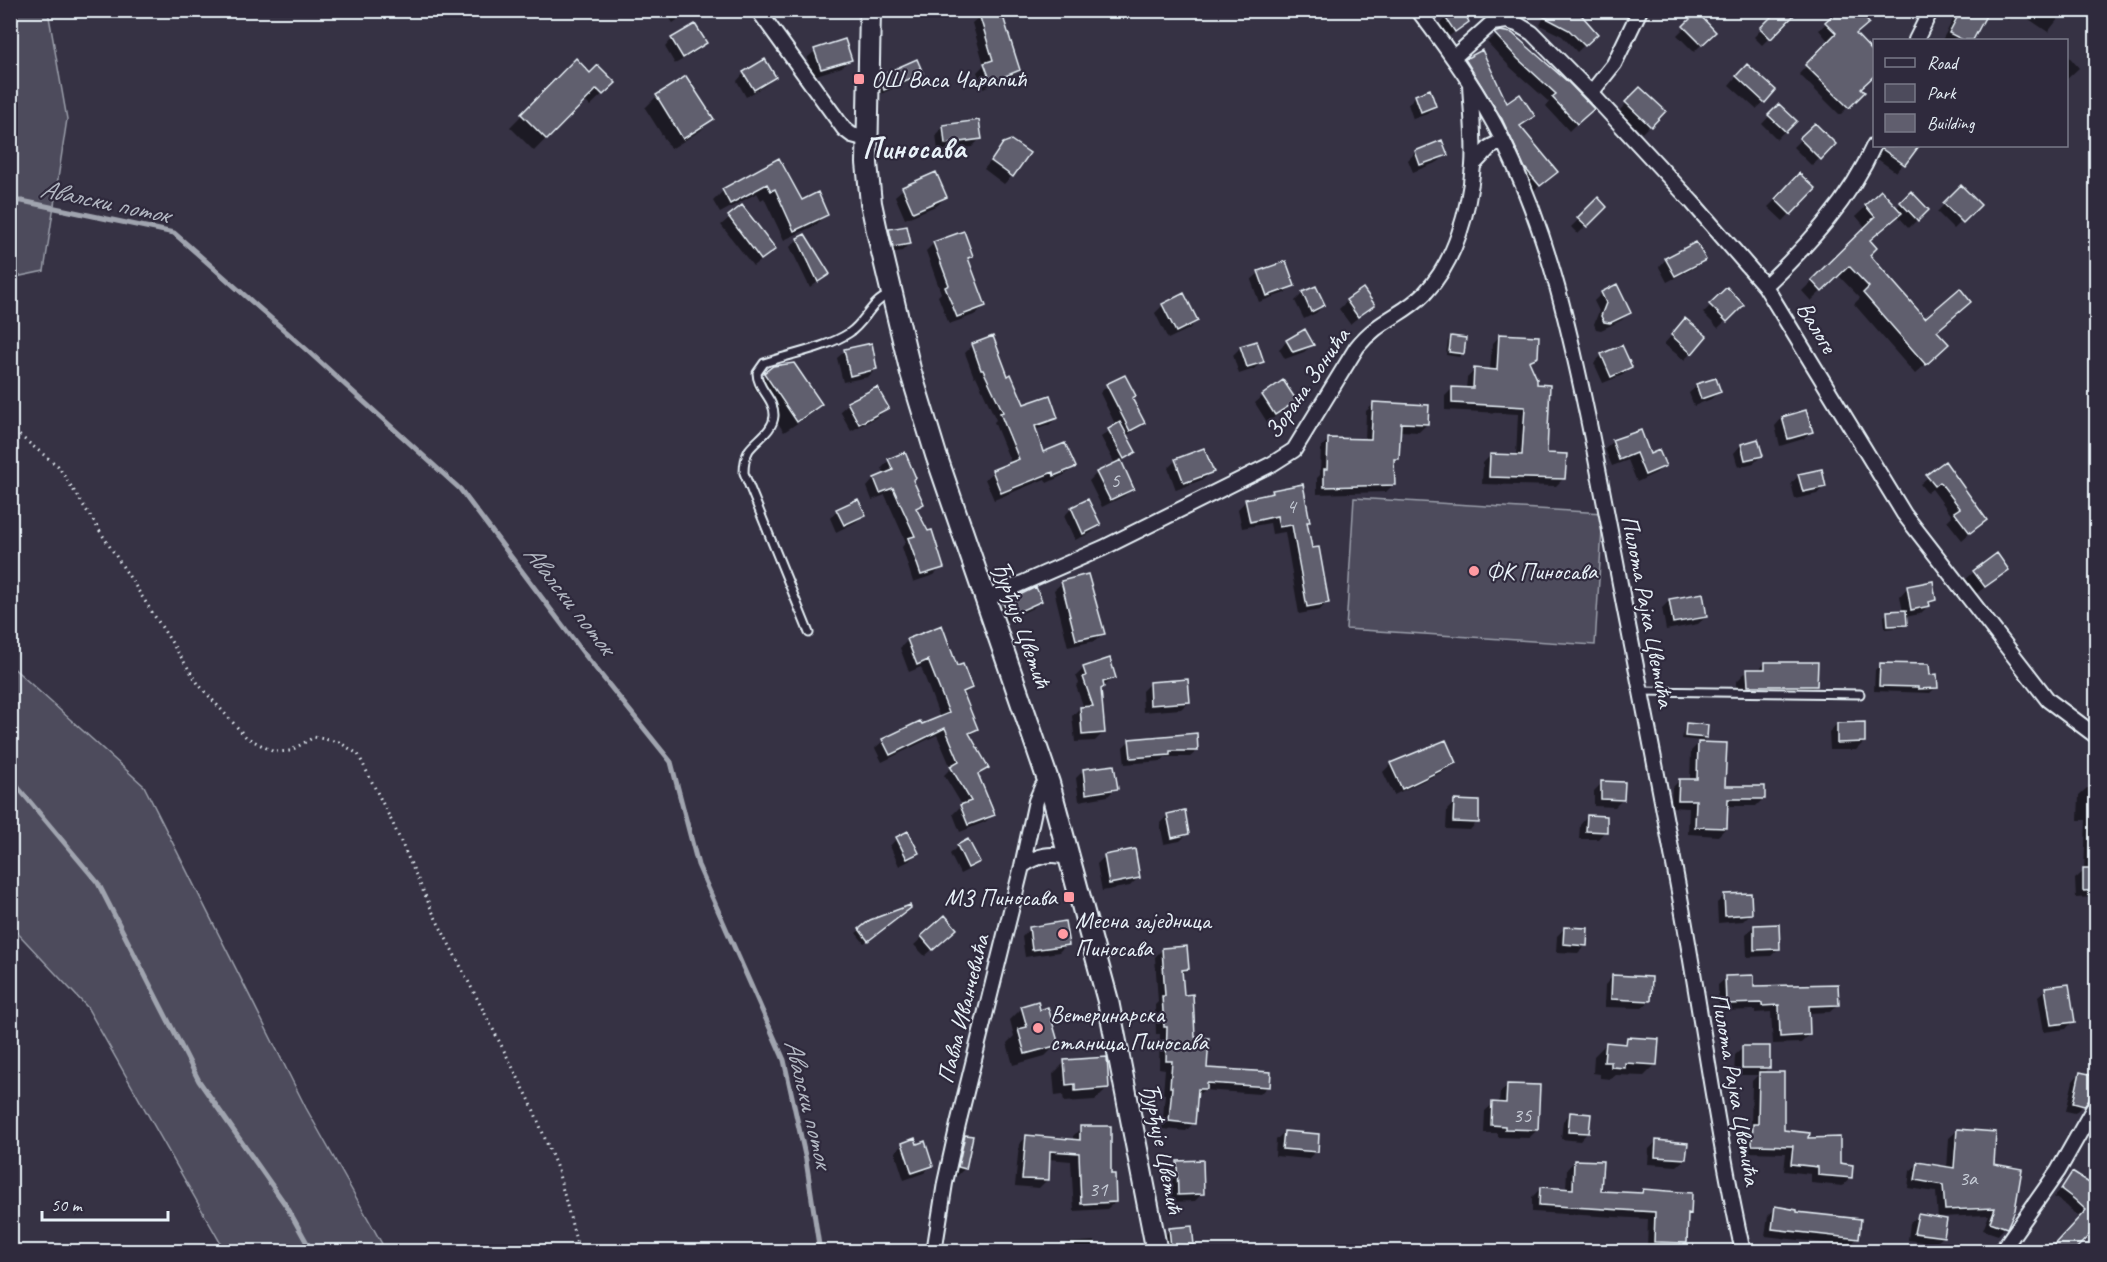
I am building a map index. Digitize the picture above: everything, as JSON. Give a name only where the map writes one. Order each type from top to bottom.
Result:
[{"type":"street","points":[[758,10],[844,129],[852,135],[867,139]]},
{"type":"street","name":"Ђурђије Цветић","points":[[870,10],[867,139],[871,203],[892,294],[911,373],[936,454],[1049,783],[1070,858],[1108,1001],[1158,1251]]},
{"type":"street","name":"Пилота Рајка Цветића","points":[[1418,10],[1470,81],[1503,141],[1532,207],[1567,320],[1604,495],[1684,924],[1727,1176],[1743,1251]]},
{"type":"street","points":[[1591,93],[1614,64],[1640,10]]},
{"type":"street","points":[[1916,39],[1930,10]]},
{"type":"street","name":"Валоге","points":[[1454,57],[1492,23],[1507,21],[1532,33],[1591,93],[1692,202],[1765,286],[1904,514],[2048,700],[2097,736]]},
{"type":"street","name":"Зорана Зонића","points":[[986,600],[1102,548],[1272,464],[1294,450],[1367,335],[1424,294],[1440,275],[1452,255],[1462,224],[1473,165],[1470,81]]},
{"type":"street","points":[[1473,165],[1490,147],[1503,141]]},
{"type":"street","points":[[1765,286],[1828,221],[1874,147]]},
{"type":"street","name":"Павла Иванчевића","points":[[934,1251],[945,1183],[958,1124],[1038,792],[1049,783]]},
{"type":"street","points":[[1022,866],[1034,858],[1047,855],[1058,854],[1070,858]]},
{"type":"street","points":[[2001,1251],[2058,1171],[2097,1104]]},
{"type":"lane","points":[[810,633],[744,473],[744,461],[749,451],[768,430],[774,419],[772,404],[758,381],[757,373],[764,363],[840,338],[858,325],[878,300],[892,294]]},
{"type":"lane","points":[[1641,691],[1860,694]]},
{"type":"path","points":[[10,428],[58,466],[199,685],[246,737],[274,752],[290,751],[314,737],[339,742],[358,754],[434,915],[530,1101],[558,1171],[579,1251]]},
{"type":"green space","points":[[10,11],[48,11],[67,119],[44,271],[11,278]]},
{"type":"green space","name":"ФК Пиносава","points":[[1354,498],[1603,513],[1595,645],[1346,629]]},
{"type":"green space","points":[[10,665],[144,786],[306,1108],[386,1251],[225,1251],[87,1007],[11,926]]},
{"type":"building","points":[[1001,10],[1020,70],[991,82],[984,63],[993,60],[979,14]]},
{"type":"building","points":[[1454,10],[1463,10],[1469,22],[1455,32],[1445,17]]},
{"type":"building","points":[[1531,10],[1577,10],[1598,34],[1585,46],[1569,30]]},
{"type":"building","points":[[1778,10],[1799,10],[1771,39],[1760,28]]},
{"type":"building","points":[[1838,10],[1858,10],[1869,23],[1856,34],[1873,52],[1873,77],[1861,88],[1865,92],[1849,108],[1805,65],[1836,33],[1825,22]]},
{"type":"building","points":[[1961,10],[1989,10],[1974,39],[1961,39],[1949,33]]},
{"type":"building","points":[[1697,12],[1716,32],[1702,45],[1683,26]]},
{"type":"building","points":[[695,24],[707,43],[683,58],[671,38]]},
{"type":"building","points":[[1500,31],[1512,33],[1568,82],[1594,109],[1577,124],[1552,97],[1556,94],[1494,33]]},
{"type":"building","points":[[845,39],[852,60],[821,69],[814,49]]},
{"type":"building","points":[[1482,50],[1507,103],[1520,94],[1535,116],[1520,126],[1558,172],[1540,186],[1525,168],[1502,119],[1465,59]]},
{"type":"building","points":[[576,58],[590,73],[598,65],[616,83],[603,95],[597,89],[547,140],[521,114]]},
{"type":"building","points":[[765,59],[776,77],[754,90],[743,72]]},
{"type":"building","points":[[917,59],[923,73],[884,90],[881,75]]},
{"type":"building","points":[[1747,64],[1776,90],[1765,103],[1736,76]]},
{"type":"building","points":[[686,76],[714,119],[683,139],[656,95]]},
{"type":"building","points":[[1640,87],[1666,111],[1651,127],[1625,102]]},
{"type":"building","points":[[1430,89],[1436,106],[1421,112],[1415,95]]},
{"type":"building","points":[[1779,104],[1797,121],[1786,132],[1768,115]]},
{"type":"building","points":[[979,120],[982,139],[945,144],[943,125]]},
{"type":"building","points":[[1815,123],[1836,144],[1821,160],[1799,138]]},
{"type":"building","points":[[1011,140],[1030,153],[1013,177],[991,161],[1003,143]]},
{"type":"building","points":[[1442,140],[1448,155],[1420,165],[1415,151]]},
{"type":"building","points":[[1883,147],[1918,147],[1905,165],[1882,149]]},
{"type":"building","points":[[779,158],[802,200],[818,192],[828,215],[794,231],[775,189],[771,191],[767,184],[730,204],[722,189]]},
{"type":"building","points":[[936,172],[947,197],[913,212],[902,187]]},
{"type":"building","points":[[1799,173],[1816,189],[1791,215],[1775,199]]},
{"type":"building","points":[[1961,185],[1981,205],[1963,223],[1943,203]]},
{"type":"building","points":[[1881,190],[1902,213],[1870,240],[1877,248],[1870,255],[1925,318],[1960,288],[1971,302],[1937,331],[1949,344],[1926,365],[1863,293],[1869,287],[1849,266],[1822,292],[1811,280],[1875,217],[1865,205]]},
{"type":"building","points":[[1911,191],[1929,210],[1918,221],[1900,202]]},
{"type":"building","points":[[1598,197],[1607,207],[1587,227],[1577,218]]},
{"type":"building","points":[[742,205],[776,249],[761,260],[728,216]]},
{"type":"building","points":[[907,226],[911,244],[893,247],[889,229]]},
{"type":"building","points":[[964,231],[973,256],[968,258],[986,306],[957,317],[945,287],[949,285],[933,242]]},
{"type":"building","points":[[805,234],[830,274],[818,282],[797,238]]},
{"type":"building","points":[[1696,242],[1706,260],[1675,276],[1665,258]]},
{"type":"building","points":[[1286,261],[1295,286],[1267,296],[1258,271]]},
{"type":"building","points":[[1617,284],[1631,313],[1610,323],[1604,322],[1601,316],[1606,303],[1601,292]]},
{"type":"building","points":[[1316,286],[1325,305],[1311,312],[1302,292]]},
{"type":"building","points":[[1727,287],[1744,305],[1727,322],[1709,304]]},
{"type":"building","points":[[1363,288],[1375,305],[1358,317],[1346,300]]},
{"type":"building","points":[[1184,293],[1198,321],[1176,332],[1162,304]]},
{"type":"building","points":[[1685,318],[1707,336],[1692,354],[1671,335]]},
{"type":"building","points":[[1305,329],[1314,345],[1293,352],[1286,340]]},
{"type":"building","points":[[1499,334],[1539,336],[1538,357],[1529,361],[1537,384],[1550,385],[1547,453],[1567,454],[1565,479],[1489,477],[1490,454],[1522,455],[1525,407],[1452,403],[1452,387],[1473,388],[1474,368],[1497,370]]},
{"type":"building","points":[[993,336],[1008,376],[1011,374],[1024,404],[1050,395],[1058,418],[1035,426],[1043,452],[1065,443],[1076,467],[1054,476],[1053,472],[1001,493],[992,470],[1019,459],[1000,413],[1003,412],[981,370],[972,344]]},
{"type":"building","points":[[1451,336],[1466,338],[1464,354],[1449,352]]},
{"type":"building","points":[[1257,341],[1264,362],[1247,367],[1240,346]]},
{"type":"building","points":[[872,343],[877,369],[850,376],[844,349]]},
{"type":"building","points":[[1622,345],[1632,367],[1611,377],[1601,354]]},
{"type":"building","points":[[794,363],[822,404],[797,422],[764,373],[773,366]]},
{"type":"building","points":[[1125,375],[1136,396],[1132,398],[1145,423],[1130,431],[1106,384]]},
{"type":"building","points":[[1716,378],[1721,392],[1701,399],[1696,384]]},
{"type":"building","points":[[1283,380],[1297,401],[1275,415],[1262,395]]},
{"type":"building","points":[[877,387],[889,408],[859,424],[847,402]]},
{"type":"building","points":[[1373,402],[1429,405],[1428,424],[1401,423],[1399,459],[1394,459],[1395,485],[1324,487],[1328,438],[1371,439]]},
{"type":"building","points":[[1806,410],[1813,432],[1788,439],[1782,417]]},
{"type":"building","points":[[1120,422],[1136,452],[1124,459],[1108,429]]},
{"type":"building","points":[[1641,430],[1650,454],[1659,450],[1666,466],[1645,475],[1636,453],[1619,460],[1612,440]]},
{"type":"building","points":[[1758,439],[1763,456],[1745,460],[1741,444]]},
{"type":"building","points":[[1204,448],[1214,472],[1184,483],[1175,459]]},
{"type":"building","points":[[905,452],[916,478],[913,480],[924,504],[916,508],[928,531],[932,530],[944,568],[921,575],[908,538],[915,536],[893,488],[880,493],[874,478],[893,470],[888,459]]},
{"type":"building","points":[[1121,460],[1134,489],[1110,500],[1096,472]]},
{"type":"building","points":[[1945,461],[1987,520],[1970,533],[1954,512],[1960,508],[1940,482],[1935,486],[1926,475]]},
{"type":"building","points":[[1822,469],[1826,487],[1803,492],[1798,474]]},
{"type":"building","points":[[1303,484],[1312,548],[1319,547],[1329,603],[1307,607],[1292,525],[1279,527],[1277,516],[1250,522],[1245,499],[1273,493],[1272,490]]},
{"type":"building","points":[[858,499],[866,515],[844,525],[836,509]]},
{"type":"building","points":[[1088,499],[1101,525],[1083,534],[1071,507]]},
{"type":"building","points":[[1997,553],[2009,570],[1985,587],[1973,571]]},
{"type":"building","points":[[1088,574],[1105,634],[1076,640],[1061,581]]},
{"type":"building","points":[[1933,581],[1936,600],[1929,602],[1930,606],[1911,610],[1907,586]]},
{"type":"building","points":[[1036,587],[1042,601],[1009,616],[1003,603]]},
{"type":"building","points":[[1703,593],[1707,617],[1673,623],[1669,599]]},
{"type":"building","points":[[1906,610],[1907,625],[1888,626],[1887,611]]},
{"type":"building","points":[[942,625],[957,666],[963,664],[972,688],[963,692],[978,729],[969,733],[989,768],[978,774],[995,815],[968,825],[960,805],[971,801],[950,766],[959,761],[945,728],[890,755],[882,739],[920,721],[922,724],[949,713],[928,660],[917,665],[907,639]]},
{"type":"building","points":[[1110,658],[1116,678],[1103,682],[1104,687],[1101,689],[1105,733],[1082,735],[1080,707],[1093,706],[1083,677],[1086,676],[1083,667]]},
{"type":"building","points":[[1765,662],[1818,662],[1817,686],[1748,686],[1747,669],[1765,669]]},
{"type":"building","points":[[1880,663],[1929,664],[1930,675],[1937,674],[1938,688],[1879,686]]},
{"type":"building","points":[[1188,679],[1190,702],[1150,705],[1149,682]]},
{"type":"building","points":[[1865,722],[1865,742],[1837,743],[1837,723]]},
{"type":"building","points":[[1686,723],[1708,725],[1707,738],[1685,736]]},
{"type":"building","points":[[1197,733],[1198,751],[1170,751],[1170,755],[1131,758],[1129,739]]},
{"type":"building","points":[[1446,740],[1456,763],[1402,789],[1390,763]]},
{"type":"building","points":[[1698,742],[1727,743],[1725,786],[1765,786],[1765,799],[1728,799],[1727,828],[1695,827],[1696,800],[1678,800],[1679,779],[1697,779]]},
{"type":"building","points":[[1114,765],[1118,789],[1086,794],[1083,769]]},
{"type":"building","points":[[1601,781],[1625,782],[1624,800],[1601,799]]},
{"type":"building","points":[[1454,800],[1479,801],[1479,823],[1453,822]]},
{"type":"building","points":[[1185,810],[1189,834],[1172,838],[1167,814]]},
{"type":"building","points":[[1587,815],[1607,816],[1607,832],[1586,831]]},
{"type":"building","points":[[908,831],[919,853],[907,859],[896,837]]},
{"type":"building","points":[[968,839],[980,862],[968,868],[957,845]]},
{"type":"building","points":[[1135,849],[1140,878],[1109,884],[1104,855]]},
{"type":"building","points":[[2083,869],[2097,869],[2097,890],[2083,891]]},
{"type":"building","points":[[1751,893],[1752,914],[1725,916],[1724,894]]},
{"type":"building","points":[[910,905],[911,908],[868,941],[859,929],[870,920]]},
{"type":"building","points":[[945,915],[957,929],[933,950],[921,936]]},
{"type":"building","points":[[1065,921],[1069,945],[1032,950],[1029,927]]},
{"type":"building","points":[[1779,924],[1780,949],[1754,950],[1754,925]]},
{"type":"building","points":[[1564,927],[1588,928],[1587,946],[1563,944]]},
{"type":"building","points":[[1187,946],[1189,969],[1182,970],[1184,995],[1193,994],[1195,1037],[1209,1038],[1207,1068],[1271,1072],[1270,1087],[1207,1083],[1207,1089],[1198,1089],[1195,1124],[1169,1121],[1172,1061],[1166,1061],[1167,1027],[1164,1027],[1162,996],[1165,996],[1162,948]]},
{"type":"building","points":[[1612,975],[1652,977],[1651,1001],[1611,999]]},
{"type":"building","points":[[1754,975],[1754,986],[1838,984],[1839,1005],[1809,1006],[1810,1035],[1780,1037],[1779,1005],[1726,1004],[1725,976]]},
{"type":"building","points":[[2069,984],[2075,1022],[2051,1025],[2045,987]]},
{"type":"building","name":"Ветеринарска станица Пиносава","points":[[1038,1001],[1040,1010],[1048,1007],[1059,1045],[1025,1054],[1018,1029],[1027,1027],[1021,1006]]},
{"type":"building","points":[[1627,1037],[1659,1039],[1657,1065],[1625,1063],[1625,1068],[1611,1067],[1611,1062],[1604,1062],[1606,1042],[1626,1044]]},
{"type":"building","points":[[1742,1046],[1770,1046],[1770,1068],[1742,1068]]},
{"type":"building","points":[[1107,1057],[1109,1088],[1075,1091],[1075,1084],[1066,1085],[1064,1060]]},
{"type":"building","points":[[1759,1072],[1784,1072],[1784,1130],[1810,1133],[1809,1138],[1840,1137],[1840,1163],[1853,1165],[1852,1178],[1818,1175],[1818,1167],[1791,1164],[1793,1146],[1752,1145],[1753,1124],[1758,1124]]},
{"type":"building","points":[[2080,1072],[2094,1075],[2089,1099],[2084,1106],[2073,1103]]},
{"type":"building","points":[[1507,1084],[1540,1085],[1538,1130],[1505,1129],[1505,1126],[1491,1125],[1492,1102],[1506,1103]]},
{"type":"building","points":[[1570,1112],[1591,1114],[1589,1133],[1568,1132]]},
{"type":"building","points":[[1080,1126],[1111,1126],[1111,1174],[1115,1174],[1116,1202],[1081,1204],[1079,1153],[1050,1151],[1049,1180],[1022,1179],[1026,1135],[1080,1140]]},
{"type":"building","points":[[1957,1129],[1996,1132],[1994,1164],[2022,1169],[2015,1210],[2007,1228],[1990,1222],[1995,1208],[1945,1210],[1943,1185],[1915,1180],[1918,1162],[1954,1168]]},
{"type":"building","points":[[1284,1131],[1319,1134],[1318,1152],[1282,1149]]},
{"type":"building","points":[[965,1135],[973,1136],[966,1169],[958,1167]]},
{"type":"building","points":[[915,1138],[917,1144],[925,1141],[933,1166],[912,1173],[902,1143]]},
{"type":"building","points":[[1656,1140],[1688,1143],[1686,1159],[1655,1157]]},
{"type":"building","points":[[1203,1160],[1204,1194],[1178,1195],[1177,1161]]},
{"type":"building","points":[[1574,1160],[1603,1161],[1601,1191],[1642,1193],[1643,1189],[1692,1193],[1691,1214],[1688,1213],[1687,1243],[1654,1242],[1655,1212],[1539,1205],[1540,1187],[1573,1189]]},
{"type":"building","points":[[2072,1172],[2097,1188],[2097,1227],[2074,1251],[2048,1251],[2086,1210],[2061,1189]]},
{"type":"building","points":[[1775,1206],[1797,1210],[1797,1212],[1861,1219],[1859,1239],[1772,1229]]},
{"type":"building","points":[[1918,1214],[1947,1219],[1944,1237],[1914,1233]]},
{"type":"building","points":[[1192,1226],[1194,1245],[1171,1247],[1169,1228]]},
{"type":"waterway","name":"Авалски поток","points":[[10,201],[22,201],[174,233],[460,489],[585,655],[671,762],[698,865],[784,1060],[806,1160],[820,1252]]},
{"type":"waterway","points":[[10,778],[98,883],[199,1081],[287,1207],[312,1252]]},
{"type":"place","name":"ОШ Васа Чарапић","points":[[859,79]]},
{"type":"place","name":"ФК Пиносава","points":[[1474,571]]},
{"type":"place","name":"МЗ Пиносава","points":[[1069,897]]},
{"type":"place","name":"Месна заједница Пиносава","points":[[1063,934]]},
{"type":"place","name":"Ветеринарска станица Пиносава","points":[[1038,1028]]},
{"type":"district","name":"Пиносава","points":[[914,148]]}]
